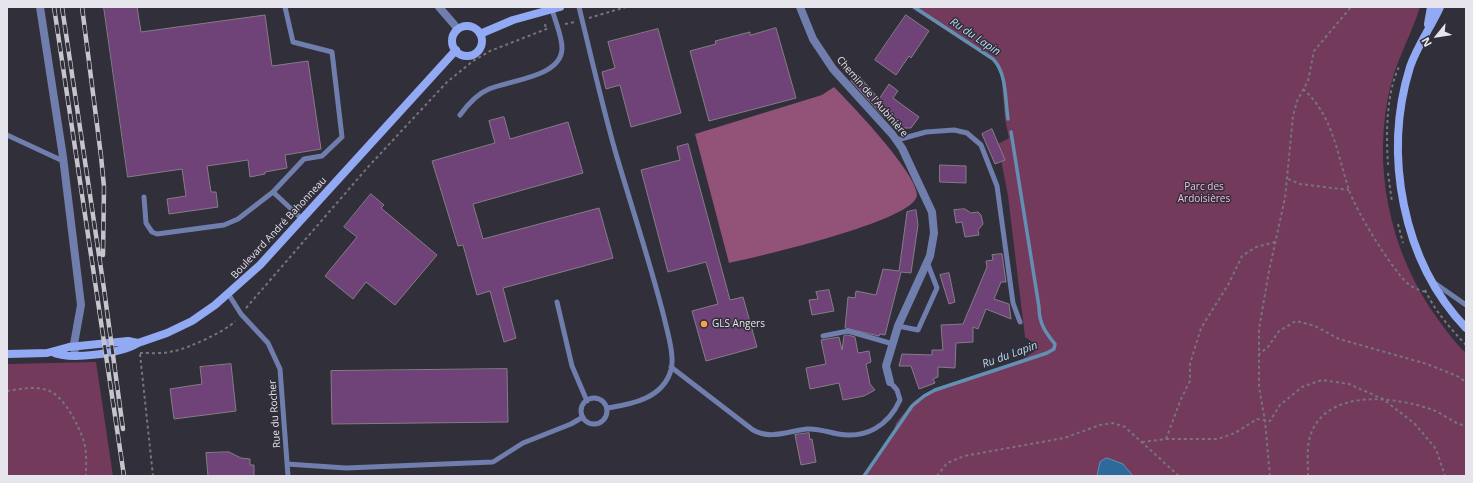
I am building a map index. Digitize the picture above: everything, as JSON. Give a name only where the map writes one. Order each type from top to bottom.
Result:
[{"type":"street","points":[[40,7],[63,161],[81,305],[75,351]]},
{"type":"street","points":[[439,7],[458,29]]},
{"type":"street","points":[[480,34],[498,25],[560,7]]},
{"type":"street","name":"Chemin de l'Aubinière","points":[[800,7],[813,39],[833,69],[897,140],[907,155],[932,212],[934,233],[927,262],[898,326],[886,366],[890,382]]},
{"type":"street","points":[[1427,33],[1431,7]]},
{"type":"street","points":[[1440,7],[1411,65],[1406,82],[1399,116],[1397,158],[1401,186],[1411,231],[1421,260],[1433,282],[1466,328]]},
{"type":"street","points":[[469,26],[474,27],[480,34],[482,42],[477,53],[466,56],[456,50],[452,39],[458,29],[469,26]]},
{"type":"street","name":"Boulevard André Bahonneau","points":[[7,354],[52,352],[62,348],[75,351],[128,341],[138,343],[188,324],[229,295],[260,265],[456,50]]},
{"type":"lane","points":[[144,197],[148,228],[157,234],[224,225],[238,218],[273,192],[304,159],[322,156],[342,137],[332,52],[293,42],[285,7]]},
{"type":"lane","points":[[579,7],[616,153],[657,288],[670,343],[671,367],[663,385],[647,399],[629,405],[608,408]]},
{"type":"lane","points":[[460,115],[466,106],[482,93],[551,68],[559,58],[562,47],[552,9]]},
{"type":"lane","points":[[897,140],[926,132],[954,130],[967,133],[981,145],[997,186],[1013,303],[1020,322]]},
{"type":"lane","points":[[7,135],[63,161]]},
{"type":"lane","points":[[273,192],[302,219]]},
{"type":"lane","points":[[898,326],[918,330],[937,288],[927,262]]},
{"type":"lane","points":[[1433,282],[1466,305]]},
{"type":"lane","name":"Rue du Rocher","points":[[229,295],[241,314],[268,343],[280,368],[288,476]]},
{"type":"lane","points":[[557,302],[572,366],[587,400]]},
{"type":"lane","points":[[823,336],[848,331],[893,344]]},
{"type":"lane","points":[[671,367],[753,430],[769,436],[814,429],[849,435],[868,432],[888,420],[900,400],[897,390],[890,382]]},
{"type":"lane","points":[[600,399],[608,408],[606,416],[599,423],[594,425],[588,423],[582,417],[581,407],[587,400],[600,399]]},
{"type":"lane","points":[[287,464],[346,468],[493,462],[523,443],[571,424],[582,417]]},
{"type":"path","points":[[153,476],[140,353],[175,351],[232,325],[363,172],[447,82],[473,61],[490,51],[546,29],[626,7]]},
{"type":"path","points":[[1270,476],[1265,421],[1259,387],[1258,355],[1261,315],[1288,179],[1293,116],[1310,74],[1314,51],[1351,7]]},
{"type":"path","points":[[545,24],[546,29]]},
{"type":"path","points":[[1303,89],[1319,105],[1326,119],[1339,153],[1349,190],[1358,210],[1387,256],[1407,282],[1415,288],[1426,292]]},
{"type":"path","points":[[1288,179],[1300,184],[1349,190]]},
{"type":"path","points":[[1166,439],[1181,399],[1190,381],[1190,364],[1201,328],[1228,285],[1242,256],[1256,247],[1275,242]]},
{"type":"path","points":[[1258,355],[1268,347],[1279,331],[1296,321],[1315,326],[1339,339],[1427,364],[1457,376],[1466,382]]},
{"type":"path","points":[[1142,442],[1166,439],[1218,439],[1235,433],[1257,419],[1265,421],[1272,420],[1280,405],[1302,387],[1322,380],[1349,384],[1383,399],[1434,410],[1466,426]]},
{"type":"path","points":[[7,391],[24,388],[48,390],[59,398],[73,416],[85,443],[86,476]]},
{"type":"path","points":[[1308,476],[1308,449],[1312,431],[1320,418],[1333,408],[1354,401],[1383,399],[1415,424],[1436,449],[1445,476]]},
{"type":"path","points":[[937,476],[947,463],[964,456],[1064,438],[1100,425],[1113,423],[1125,427],[1179,476]]},
{"type":"green space","name":"Parc des Ardoisières","points":[[910,7],[1420,7],[1397,64],[1391,84],[1385,114],[1383,145],[1384,176],[1388,206],[1396,236],[1407,264],[1420,292],[1437,318],[1454,341],[1466,353],[1466,476],[865,476],[892,438],[896,423],[914,401],[930,393],[1023,359],[1035,351],[1031,341],[1025,337],[1008,196],[998,144],[1009,138],[1005,119],[1001,72],[995,62]]},
{"type":"green space","points":[[96,362],[113,476],[7,476],[7,364]]},
{"type":"shaded area","points":[[834,87],[882,139],[906,171],[914,185],[917,195],[910,205],[891,216],[864,226],[800,246],[729,263],[695,134],[822,95]]},
{"type":"water","points":[[1107,458],[1123,464],[1133,476],[1097,476],[1100,462]]},
{"type":"building","points":[[104,7],[137,7],[141,32],[265,15],[272,66],[308,61],[321,149],[285,155],[287,168],[265,172],[265,174],[250,177],[248,160],[207,166],[211,192],[216,192],[218,207],[169,214],[167,199],[186,196],[182,169],[128,177]]},
{"type":"building","points":[[906,15],[929,31],[911,58],[909,56],[896,75],[875,60]]},
{"type":"building","points":[[776,28],[796,98],[709,121],[690,51],[716,44],[715,41],[750,32],[750,35]]},
{"type":"building","points":[[658,29],[681,113],[631,127],[620,85],[606,89],[602,72],[615,68],[608,42]]},
{"type":"building","points":[[858,75],[879,99],[889,84],[898,91],[893,98],[919,117],[911,128],[900,128],[883,116],[851,81]]},
{"type":"building","points":[[504,117],[510,139],[568,122],[583,173],[473,204],[483,239],[599,208],[613,258],[503,288],[516,338],[504,342],[490,291],[477,295],[463,245],[458,246],[432,161],[495,143],[489,121]]},
{"type":"building","points":[[992,129],[1005,160],[995,164],[982,134]]},
{"type":"building","points":[[688,144],[730,300],[743,297],[757,347],[706,361],[692,311],[718,304],[706,262],[668,272],[641,170],[680,160],[677,147]]},
{"type":"building","points":[[940,165],[966,166],[966,183],[940,182]]},
{"type":"building","points":[[371,194],[384,205],[381,208],[437,255],[395,305],[366,282],[353,299],[325,276],[357,237],[344,227]]},
{"type":"building","points":[[965,209],[971,213],[978,212],[981,215],[983,224],[978,230],[979,235],[965,237],[962,222],[956,223],[954,210]]},
{"type":"building","points":[[916,210],[918,225],[911,273],[901,272],[885,335],[880,334],[879,336],[845,328],[848,297],[855,298],[856,291],[876,295],[883,269],[899,271],[907,212]]},
{"type":"building","points":[[1002,254],[1006,282],[1001,282],[994,299],[1009,304],[1011,319],[986,309],[978,329],[973,327],[973,342],[956,343],[955,368],[938,367],[938,377],[933,379],[935,383],[919,389],[911,366],[899,366],[902,354],[932,355],[932,350],[943,350],[941,325],[963,324],[987,267],[986,261],[993,260],[992,255]]},
{"type":"building","points":[[949,273],[955,302],[949,304],[940,275]]},
{"type":"building","points":[[829,290],[834,311],[812,315],[809,300],[818,299],[816,292]]},
{"type":"building","points":[[848,335],[855,337],[858,353],[869,351],[871,362],[866,364],[870,384],[875,390],[864,396],[843,400],[839,383],[810,389],[806,368],[826,364],[821,340],[839,337],[842,350],[844,336]]},
{"type":"building","points":[[231,364],[236,411],[174,419],[170,389],[202,384],[200,367]]},
{"type":"building","points":[[507,369],[508,422],[332,424],[331,371]]},
{"type":"building","points":[[809,433],[810,440],[812,439],[816,462],[801,465],[795,435]]},
{"type":"building","points":[[229,452],[241,458],[250,459],[250,465],[254,465],[254,476],[208,476],[206,453]]},
{"type":"waterway","name":"Ru du Lapin","points":[[914,7],[993,59],[998,65],[1003,79],[1008,119]]},
{"type":"waterway","name":"Ru du Lapin","points":[[864,476],[912,406],[924,396],[935,390],[1047,353],[1054,349],[1055,344],[1041,323],[1040,318],[1011,132]]},
{"type":"railway","points":[[54,7],[124,476]]},
{"type":"railway","points":[[62,7],[104,289],[123,429]]},
{"type":"railway","points":[[82,7],[104,187],[103,255]]},
{"type":"place","name":"GLS Angers","points":[[704,324]]}]
